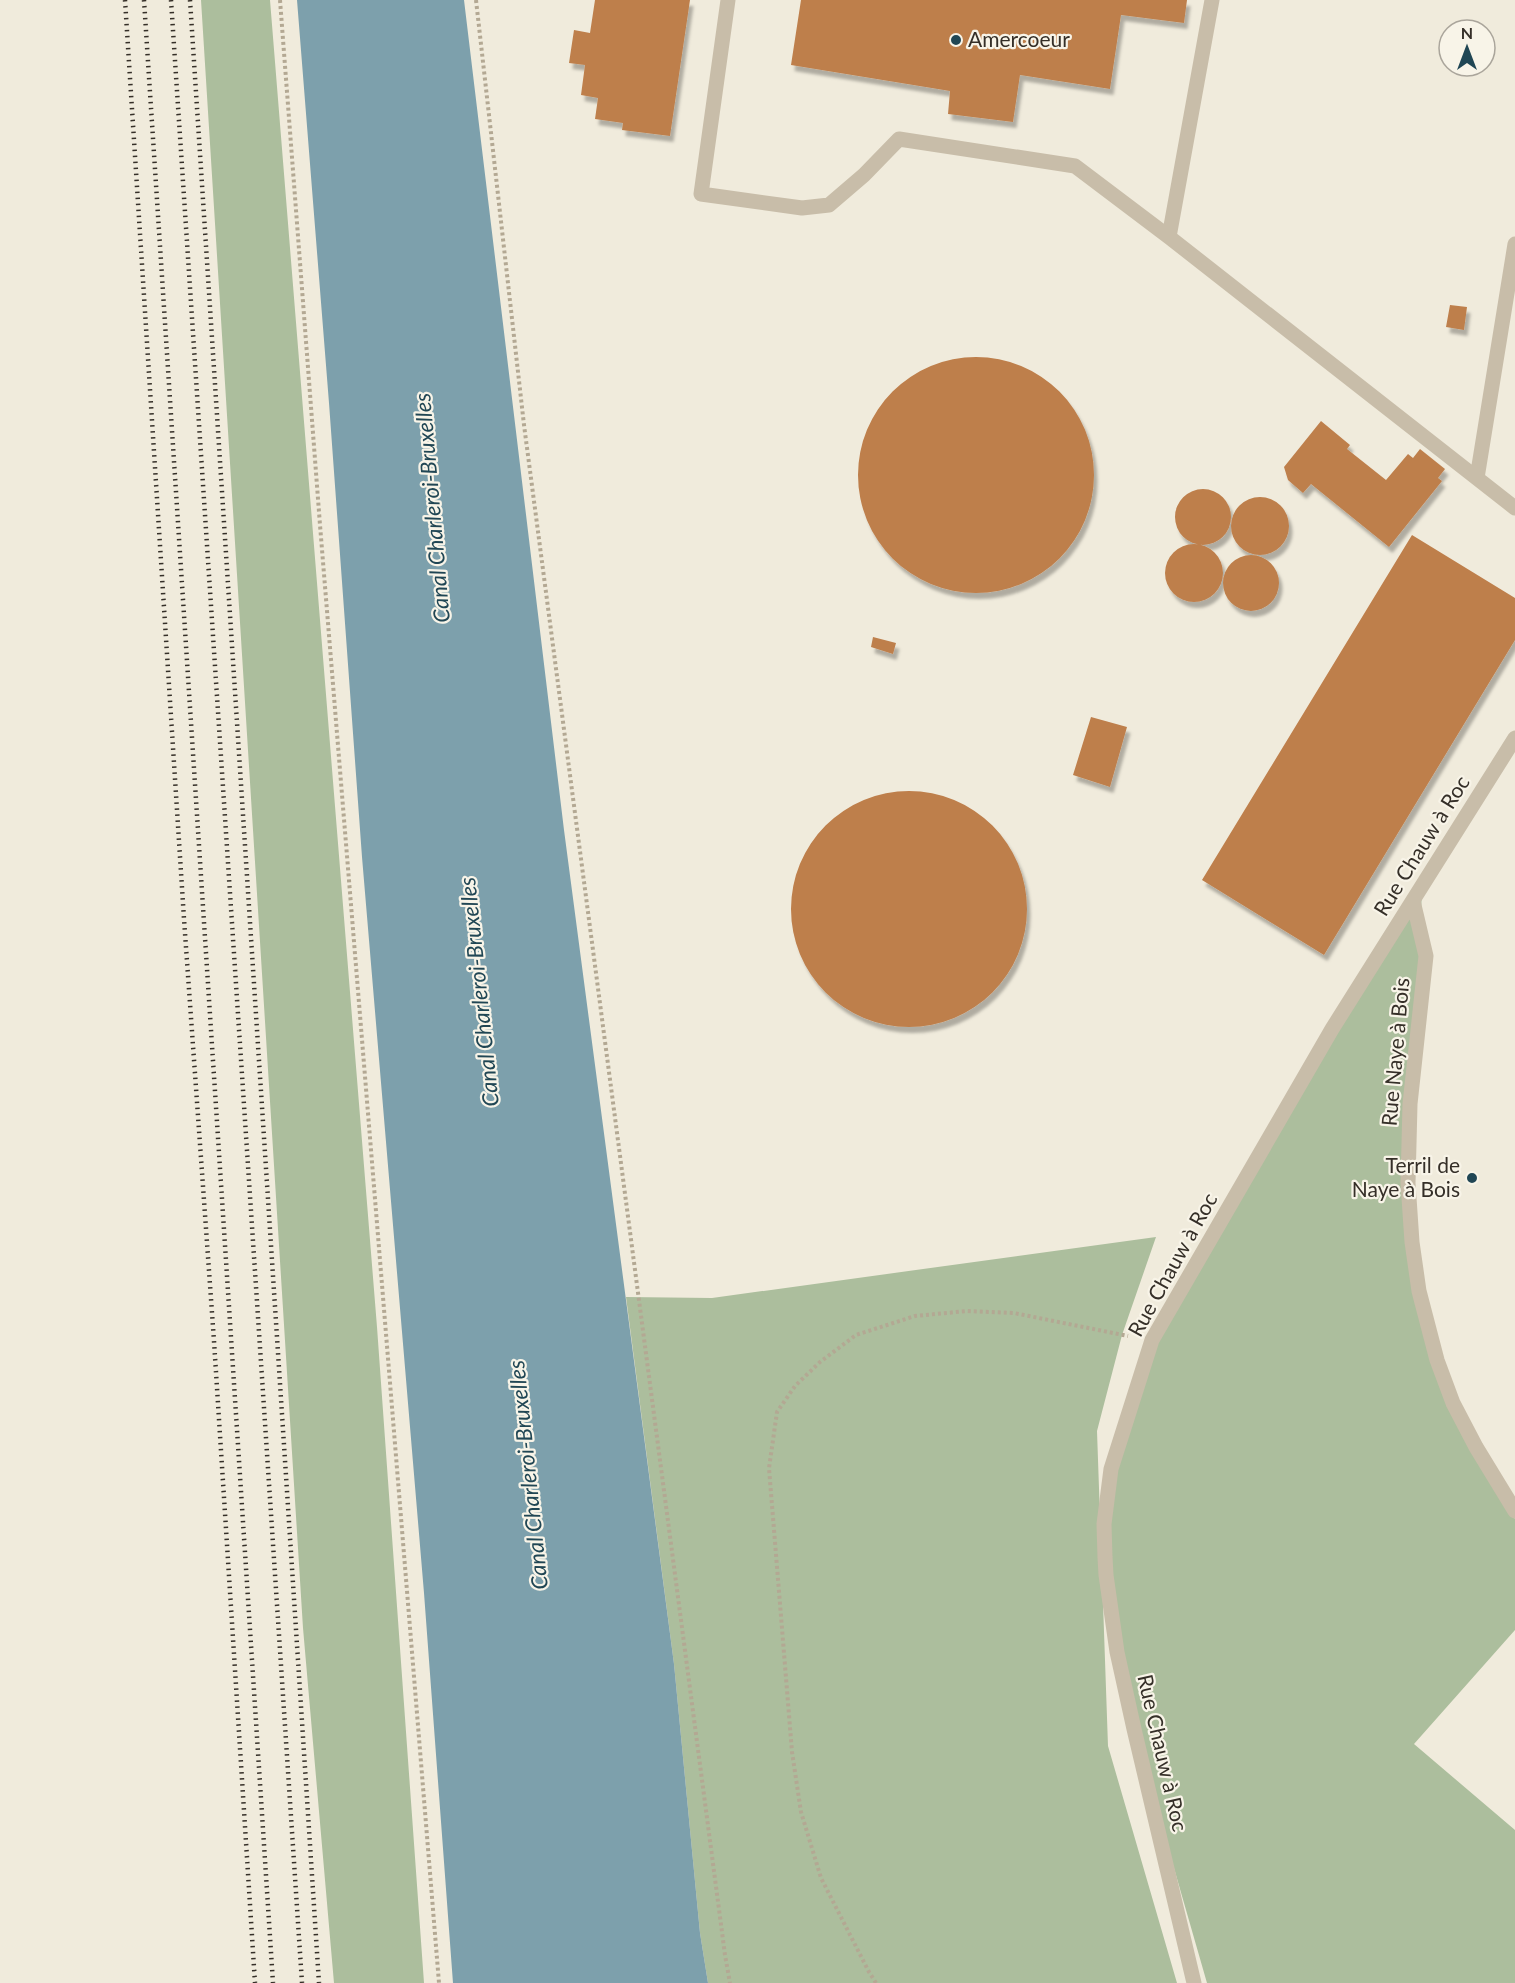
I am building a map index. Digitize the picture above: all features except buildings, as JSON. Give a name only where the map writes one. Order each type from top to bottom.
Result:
[{"type":"street","points":[[728,0],[701,194],[802,208],[829,205],[864,176],[899,139],[1075,166],[1515,508]]},
{"type":"street","points":[[1169,237],[1212,0]]},
{"type":"street","points":[[1477,478],[1515,244]]},
{"type":"street","name":"Rue Chauw à Roc","points":[[1194,1983],[1117,1652],[1106,1575],[1104,1524],[1111,1469],[1152,1340],[1332,1029],[1515,738]]},
{"type":"street","name":"Rue Naye à Bois","points":[[1413,901],[1426,956],[1410,1104],[1408,1183],[1412,1242],[1419,1291],[1437,1360],[1453,1403],[1476,1447],[1515,1510]]},
{"type":"path","points":[[280,0],[320,525],[439,1983]]},
{"type":"path","points":[[476,0],[527,449],[730,1983]]},
{"type":"path","points":[[876,1983],[821,1878],[801,1812],[792,1752],[769,1468],[777,1412],[803,1378],[856,1335],[915,1316],[967,1311],[1014,1313],[1152,1340]]},
{"type":"green space","points":[[201,0],[270,0],[377,1327],[424,1983],[334,1983],[303,1628]]},
{"type":"green space","points":[[1422,886],[1410,1225],[1437,1360],[1515,1519],[1515,1630],[1414,1744],[1515,1830],[1515,1983],[1207,1983],[1134,1729],[1105,1557],[1111,1469],[1152,1340]]},
{"type":"green space","points":[[1156,1237],[1122,1335],[1097,1431],[1108,1746],[1177,1983],[708,1983],[700,1933],[674,1664],[626,1297],[712,1298]]},
{"type":"water","name":"Canal Charleroi-Bruxelles","points":[[297,0],[464,0],[564,830],[674,1664],[700,1933],[708,1983],[453,1983],[424,1593],[362,857]]},
{"type":"railway","points":[[125,0],[255,1983]]},
{"type":"railway","points":[[144,0],[273,1983]]},
{"type":"railway","points":[[171,0],[302,1983]]},
{"type":"railway","points":[[190,0],[319,1983]]},
{"type":"place","name":"Amercoeur","points":[[956,40]]},
{"type":"place","name":"Terril de Naye à Bois","points":[[1472,1178]]}]
